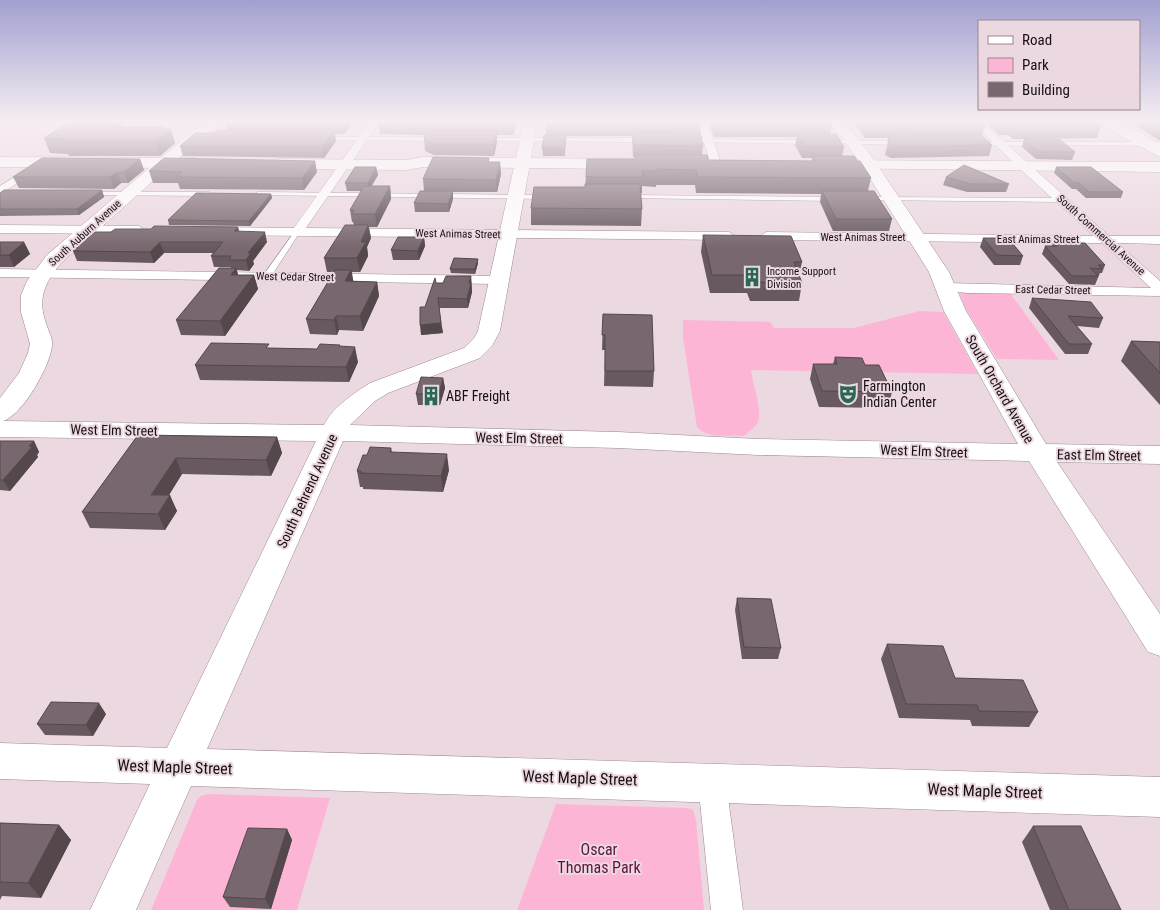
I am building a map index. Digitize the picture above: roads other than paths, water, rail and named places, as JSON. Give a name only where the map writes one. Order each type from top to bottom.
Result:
[{"type":"street","points":[[4,192],[42,163]]},
{"type":"street","name":"South Auburn Avenue","points":[[0,414],[15,398],[33,369],[41,344],[30,304],[34,284],[54,259],[164,163]]},
{"type":"street","name":"South Orchard Avenue","points":[[868,163],[939,272],[960,320],[1038,454],[1160,642]]},
{"type":"street","name":"South Commercial Avenue","points":[[1020,163],[1160,288]]},
{"type":"street","points":[[266,164],[408,165],[420,168],[522,166],[639,167]]},
{"type":"street","points":[[297,232],[344,164]]},
{"type":"street","name":"South Behrend Avenue","points":[[113,910],[338,422],[350,409],[379,388],[472,353],[484,342],[489,331],[522,166]]},
{"type":"street","points":[[698,167],[734,168]]},
{"type":"street","points":[[1027,170],[1160,167]]},
{"type":"street","points":[[813,168],[1027,170],[1160,174]]},
{"type":"street","points":[[0,229],[147,230]]},
{"type":"street","name":"West Animas Street","points":[[197,230],[917,238]]},
{"type":"street","name":"East Animas Street","points":[[917,238],[1160,240]]},
{"type":"street","name":"West Cedar Street","points":[[0,273],[499,280]]},
{"type":"street","name":"East Cedar Street","points":[[946,287],[1160,292]]},
{"type":"street","name":"West Elm Street","points":[[0,429],[333,433],[1038,454]]},
{"type":"street","name":"East Elm Street","points":[[1038,454],[1160,455]]},
{"type":"street","name":"West Maple Street","points":[[0,761],[1160,797]]},
{"type":"street","points":[[712,782],[726,910]]},
{"type":"lane","points":[[80,193],[216,194]]},
{"type":"lane","points":[[255,194],[554,197]]},
{"type":"lane","points":[[624,197],[841,199]]},
{"type":"lane","points":[[861,199],[1062,200]]},
{"type":"lane","points":[[267,276],[297,232]]},
{"type":"place","name":"Income Support Division","points":[[752,277]]},
{"type":"place","name":"Farmington Indian Center","points":[[848,394]]},
{"type":"place","name":"ABF Freight","points":[[431,396]]},
{"type":"park label","name":"Oscar Thomas Park","points":[[599,858]]}]
